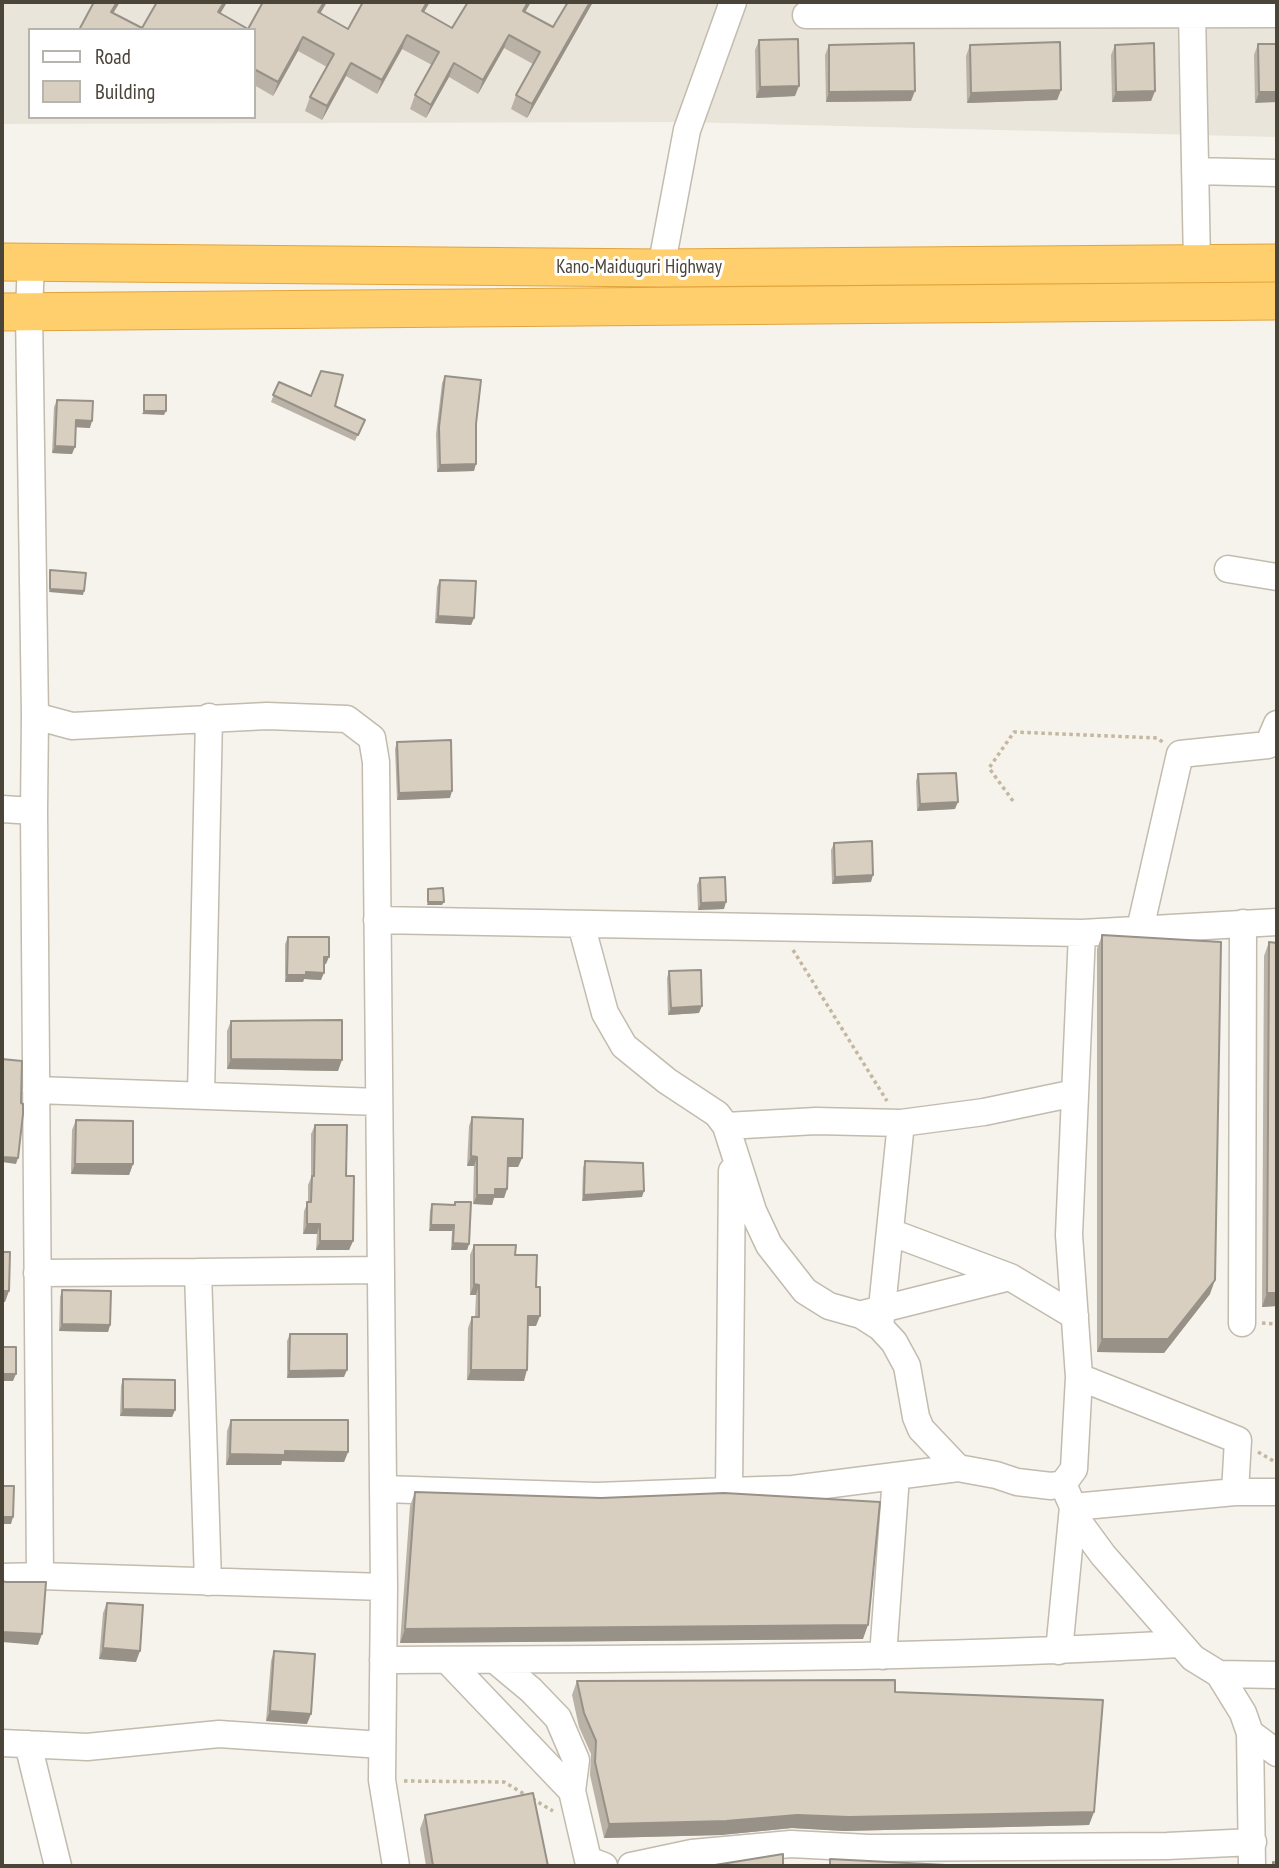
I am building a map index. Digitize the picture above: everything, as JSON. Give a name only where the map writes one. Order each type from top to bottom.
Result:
[{"type":"highway","name":"Kano-Maiduguri Highway","points":[[16,262],[661,268],[1277,263]]},
{"type":"highway","name":"Kano-Maiduguri Highway","points":[[15,312],[1277,301]]},
{"type":"street","points":[[661,268],[687,130],[733,2]]},
{"type":"street","points":[[806,15],[891,8],[1192,12],[1275,10]]},
{"type":"street","points":[[1192,12],[1196,264]]},
{"type":"street","points":[[1195,171],[1277,173]]},
{"type":"street","points":[[16,262],[15,312],[36,716],[34,811],[40,1576]]},
{"type":"street","points":[[1228,569],[1277,577]]},
{"type":"street","points":[[36,716],[72,726],[267,716],[347,719],[372,738],[376,762],[381,1270],[384,1587],[382,1780],[396,1866]]},
{"type":"street","points":[[201,1095],[209,718]]},
{"type":"street","points":[[1140,929],[1180,754],[1268,745],[1277,724]]},
{"type":"street","points":[[2,809],[34,811]]},
{"type":"street","points":[[377,920],[1082,933],[1277,922]]},
{"type":"street","points":[[1242,1323],[1243,923]]},
{"type":"street","points":[[582,924],[605,1013],[624,1046],[667,1081],[717,1114],[729,1137],[753,1211],[769,1245],[805,1291],[829,1306],[874,1317],[1010,1277]]},
{"type":"street","points":[[1059,1651],[1068,1496],[1074,1469],[1079,1377],[1069,1235],[1082,933]]},
{"type":"street","points":[[36,1090],[379,1102]]},
{"type":"street","points":[[729,1137],[816,1121],[901,1123],[985,1112],[1075,1093]]},
{"type":"street","points":[[901,1123],[890,1232],[874,1317],[894,1342],[907,1366],[916,1417],[921,1429],[958,1468]]},
{"type":"street","points":[[729,1137],[729,1491]]},
{"type":"street","points":[[890,1232],[1010,1277],[1075,1316]]},
{"type":"street","points":[[37,1272],[381,1270]]},
{"type":"street","points":[[198,1272],[208,1582]]},
{"type":"street","points":[[1079,1377],[1238,1440],[1235,1492]]},
{"type":"street","points":[[383,1489],[597,1496],[793,1489],[958,1468],[1017,1482],[1051,1486],[1068,1496],[1277,1492]]},
{"type":"street","points":[[883,1656],[896,1476]]},
{"type":"street","points":[[631,1866],[651,1864],[692,1853],[792,1855],[869,1848],[1167,1846],[1252,1854],[1250,1733],[1243,1713],[1219,1674],[1193,1658],[1179,1644],[1103,1555],[1081,1525],[1068,1496]]},
{"type":"street","points":[[2,1577],[384,1587]]},
{"type":"street","points":[[383,1660],[883,1656],[1059,1651],[1179,1644]]},
{"type":"street","points":[[447,1660],[572,1791]]},
{"type":"street","points":[[495,1660],[531,1690],[558,1718],[576,1760],[572,1791],[578,1826],[593,1864]]},
{"type":"street","points":[[1219,1674],[1277,1675]]},
{"type":"street","points":[[1250,1733],[1277,1753]]},
{"type":"street","points":[[2,1743],[87,1747],[219,1734],[382,1745]]},
{"type":"street","points":[[28,1744],[58,1866]]},
{"type":"path","points":[[1013,802],[989,768],[1014,732],[1157,738],[1180,754]]},
{"type":"path","points":[[779,928],[901,1123]]},
{"type":"path","points":[[382,1780],[504,1782],[578,1826]]},
{"type":"shaded area","points":[[2,2],[1277,2],[1277,137],[682,122],[2,124]]},
{"type":"building","points":[[94,2],[117,2],[111,12],[142,28],[80,28]]},
{"type":"building","points":[[157,2],[224,2],[218,12],[246,28],[142,28]]},
{"type":"building","points":[[263,2],[324,2],[318,12],[348,29],[363,2],[427,2],[422,11],[452,28],[468,2],[528,2],[523,11],[553,27],[568,2],[590,2],[532,104],[516,95],[540,52],[509,35],[483,80],[454,63],[431,105],[415,95],[439,52],[407,35],[382,80],[351,63],[327,106],[310,97],[334,54],[303,37],[278,82],[256,70],[256,28],[249,28]]},
{"type":"building","points":[[798,39],[799,86],[760,87],[759,40]]},
{"type":"building","points":[[1060,42],[1061,90],[971,93],[970,45]]},
{"type":"building","points":[[914,43],[915,91],[829,92],[829,45]]},
{"type":"building","points":[[1154,43],[1155,91],[1116,92],[1115,45]]},
{"type":"building","points":[[1258,44],[1277,44],[1277,92],[1259,92]]},
{"type":"building","points":[[321,371],[343,375],[335,406],[365,420],[358,435],[273,395],[279,382],[311,396]]},
{"type":"building","points":[[445,376],[481,380],[476,424],[476,464],[440,465],[439,427]]},
{"type":"building","points":[[144,395],[166,395],[166,411],[144,411]]},
{"type":"building","points":[[57,400],[93,401],[92,421],[76,420],[75,447],[55,446]]},
{"type":"building","points":[[50,570],[86,573],[84,591],[50,589]]},
{"type":"building","points":[[440,580],[476,581],[474,618],[438,616]]},
{"type":"building","points":[[451,740],[452,791],[399,793],[397,742]]},
{"type":"building","points":[[956,773],[958,802],[920,804],[918,774]]},
{"type":"building","points":[[872,841],[873,875],[835,877],[834,843]]},
{"type":"building","points":[[725,877],[726,902],[701,903],[700,878]]},
{"type":"building","points":[[443,888],[444,902],[428,902],[428,889]]},
{"type":"building","points":[[1102,935],[1221,942],[1215,1280],[1168,1339],[1102,1339]]},
{"type":"building","points":[[288,937],[329,937],[329,957],[324,957],[324,973],[287,975]]},
{"type":"building","points":[[1269,942],[1277,943],[1277,1293],[1267,1293]]},
{"type":"building","points":[[701,970],[702,1006],[671,1008],[669,971]]},
{"type":"building","points":[[342,1020],[342,1060],[231,1059],[231,1021]]},
{"type":"building","points":[[2,1059],[22,1061],[23,1114],[18,1158],[2,1157]]},
{"type":"building","points":[[472,1117],[523,1119],[522,1158],[508,1158],[507,1189],[495,1189],[495,1195],[477,1195],[477,1157],[471,1156]]},
{"type":"building","points":[[76,1120],[133,1121],[133,1164],[75,1164]]},
{"type":"building","points":[[315,1125],[347,1125],[346,1176],[354,1176],[353,1241],[320,1241],[320,1224],[307,1224],[307,1202],[311,1202],[314,1176]]},
{"type":"building","points":[[585,1161],[643,1163],[644,1191],[584,1195]]},
{"type":"building","points":[[455,1202],[471,1202],[469,1244],[453,1243],[454,1225],[431,1225],[432,1204],[455,1205]]},
{"type":"building","points":[[474,1245],[516,1245],[515,1255],[537,1255],[536,1287],[540,1287],[540,1316],[528,1316],[527,1370],[471,1370],[472,1317],[479,1317],[479,1285],[474,1284]]},
{"type":"building","points":[[2,1252],[10,1252],[9,1291],[2,1291]]},
{"type":"building","points":[[62,1290],[111,1291],[110,1325],[62,1324]]},
{"type":"building","points":[[290,1334],[347,1334],[347,1370],[289,1371]]},
{"type":"building","points":[[2,1347],[16,1347],[16,1374],[2,1374]]},
{"type":"building","points":[[123,1379],[175,1380],[175,1410],[123,1409]]},
{"type":"building","points":[[231,1420],[348,1420],[348,1452],[230,1454]]},
{"type":"building","points":[[2,1486],[14,1486],[13,1517],[2,1517]]},
{"type":"building","points":[[415,1492],[601,1498],[724,1493],[880,1502],[868,1625],[405,1629]]},
{"type":"building","points":[[2,1581],[46,1582],[42,1634],[2,1632]]},
{"type":"building","points":[[107,1603],[143,1605],[140,1651],[103,1648]]},
{"type":"building","points":[[274,1651],[315,1654],[311,1714],[270,1711]]},
{"type":"building","points":[[895,1680],[895,1692],[1103,1700],[1094,1812],[849,1817],[797,1815],[726,1821],[609,1824],[595,1762],[596,1741],[584,1713],[577,1681]]},
{"type":"building","points":[[533,1793],[548,1866],[433,1866],[425,1815]]},
{"type":"building","points":[[783,1854],[783,1866],[709,1866]]},
{"type":"building","points":[[830,1859],[965,1866],[830,1866]]}]
